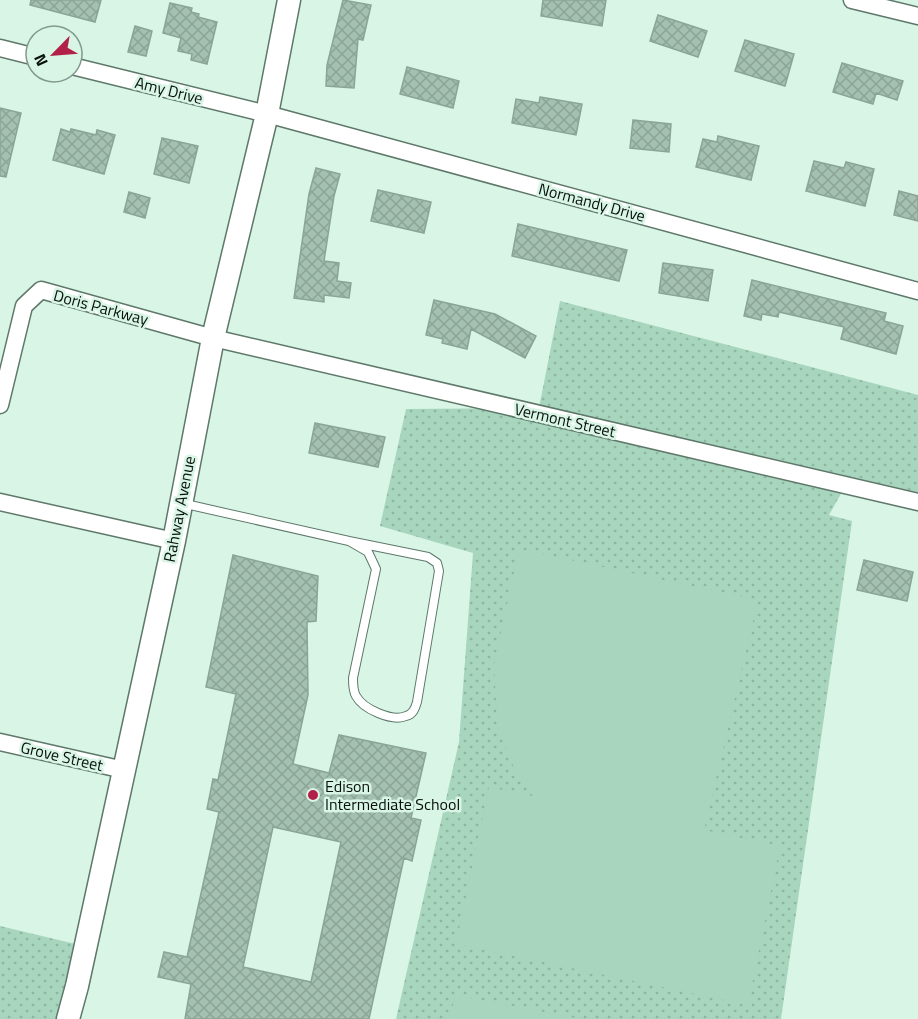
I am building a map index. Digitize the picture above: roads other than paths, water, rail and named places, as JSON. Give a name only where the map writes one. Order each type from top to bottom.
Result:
[{"type":"street","name":"Rahway Avenue","points":[[69,1019],[174,541],[213,338],[267,114],[290,0]]},
{"type":"street","points":[[852,0],[918,16]]},
{"type":"street","points":[[0,48],[24,54]]},
{"type":"street","name":"Amy Drive","points":[[84,69],[267,114]]},
{"type":"street","name":"Normandy Drive","points":[[267,114],[918,291]]},
{"type":"street","name":"Doris Parkway","points":[[0,405],[24,306],[41,290],[213,338]]},
{"type":"street","name":"Vermont Street","points":[[213,338],[918,502]]},
{"type":"street","points":[[0,502],[174,541]]},
{"type":"street","name":"Grove Street","points":[[0,742],[124,770]]},
{"type":"lane","points":[[181,502],[428,558],[437,563],[439,571],[417,702],[414,711],[408,716],[399,718],[368,710],[355,695],[353,678],[376,569],[368,552],[349,541]]},
{"type":"place","name":"Edison Intermediate School","points":[[313,795]]}]
